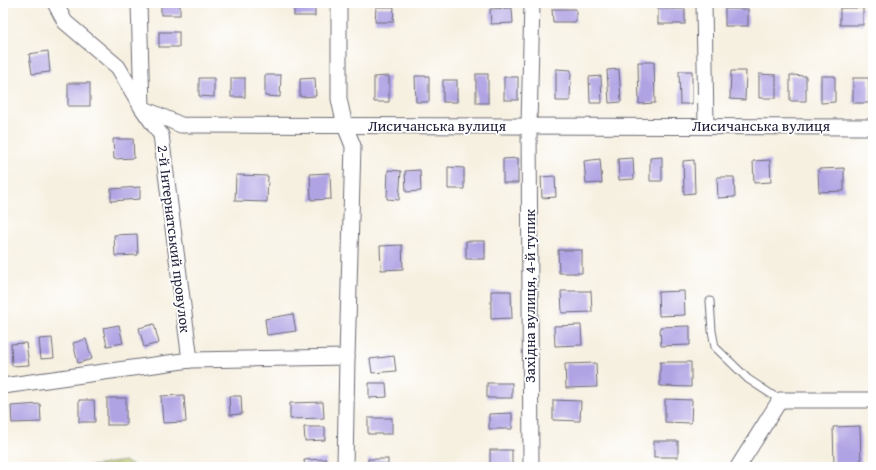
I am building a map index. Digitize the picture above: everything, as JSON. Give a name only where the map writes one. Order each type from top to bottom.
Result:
[{"type":"street","points":[[55,3],[66,22],[118,67],[142,108]]},
{"type":"street","points":[[139,3],[142,108]]},
{"type":"street","points":[[339,3],[339,99],[345,126],[353,146],[345,467]]},
{"type":"street","name":"Західна вулиця, 4-й тупик","points":[[531,467],[529,125],[532,3]]},
{"type":"street","points":[[704,3],[706,126]]},
{"type":"street","name":"Лисичанська вулиця","points":[[142,108],[180,125],[873,126]]},
{"type":"street","name":"2-й Інтернатський провулок","points":[[142,108],[160,135],[190,360]]},
{"type":"street","points":[[3,386],[190,360],[347,357]]},
{"type":"street","points":[[738,467],[780,400],[873,400]]},
{"type":"lane","points":[[710,301],[712,331],[715,347],[748,379],[780,400]]},
{"type":"green space","points":[[124,461],[136,467],[86,467]]},
{"type":"building","points":[[161,3],[180,3],[180,15],[161,15]]},
{"type":"building","points":[[294,3],[315,3],[315,16],[294,16]]},
{"type":"building","points":[[376,7],[394,7],[393,22],[375,22]]},
{"type":"building","points":[[512,8],[513,23],[491,24],[490,9]]},
{"type":"building","points":[[840,8],[863,8],[863,25],[840,25]]},
{"type":"building","points":[[552,9],[576,9],[576,22],[553,22]]},
{"type":"building","points":[[658,9],[685,9],[685,24],[658,24]]},
{"type":"building","points":[[725,9],[748,9],[748,26],[725,26]]},
{"type":"building","points":[[159,32],[179,32],[179,47],[159,47]]},
{"type":"building","points":[[48,51],[50,72],[32,74],[29,54]]},
{"type":"building","points":[[638,62],[654,62],[655,103],[639,104]]},
{"type":"building","points":[[556,69],[571,70],[570,101],[556,101]]},
{"type":"building","points":[[619,69],[621,102],[609,103],[607,70]]},
{"type":"building","points":[[679,71],[692,71],[692,104],[680,104]]},
{"type":"building","points":[[731,71],[746,71],[745,100],[730,99]]},
{"type":"building","points":[[476,74],[488,74],[488,103],[476,103]]},
{"type":"building","points":[[759,74],[776,75],[776,98],[759,98]]},
{"type":"building","points":[[265,75],[281,75],[280,97],[265,96]]},
{"type":"building","points":[[790,75],[806,76],[806,101],[790,101]]},
{"type":"building","points":[[389,76],[389,102],[374,102],[374,77]]},
{"type":"building","points":[[415,76],[429,76],[429,102],[416,102]]},
{"type":"building","points":[[601,76],[602,103],[590,103],[589,77]]},
{"type":"building","points":[[821,76],[835,76],[835,102],[821,103]]},
{"type":"building","points":[[504,77],[518,77],[518,100],[504,100]]},
{"type":"building","points":[[199,78],[214,78],[214,97],[199,96]]},
{"type":"building","points":[[231,78],[245,78],[245,97],[231,97]]},
{"type":"building","points":[[315,78],[316,96],[300,97],[300,79]]},
{"type":"building","points":[[853,78],[869,78],[869,103],[853,103]]},
{"type":"building","points":[[443,80],[457,80],[457,102],[443,102]]},
{"type":"building","points":[[68,83],[90,83],[90,106],[68,106]]},
{"type":"building","points":[[113,139],[133,139],[134,158],[114,159]]},
{"type":"building","points":[[662,157],[662,181],[650,181],[650,158]]},
{"type":"building","points":[[518,158],[518,183],[503,183],[503,159]]},
{"type":"building","points":[[633,158],[634,179],[619,180],[618,159]]},
{"type":"building","points":[[600,159],[602,183],[586,184],[584,161]]},
{"type":"building","points":[[694,160],[695,193],[684,194],[683,161]]},
{"type":"building","points":[[770,160],[771,182],[754,183],[753,161]]},
{"type":"building","points":[[448,167],[464,168],[464,189],[448,189]]},
{"type":"building","points":[[844,168],[844,191],[819,192],[818,169]]},
{"type":"building","points":[[388,170],[401,171],[399,200],[387,199]]},
{"type":"building","points":[[420,170],[421,191],[406,192],[405,171]]},
{"type":"building","points":[[330,173],[331,199],[311,200],[310,174]]},
{"type":"building","points":[[236,175],[268,176],[267,202],[235,201]]},
{"type":"building","points":[[555,176],[556,197],[542,198],[541,177]]},
{"type":"building","points":[[717,177],[734,177],[735,197],[718,198]]},
{"type":"building","points":[[140,187],[140,199],[111,201],[111,189]]},
{"type":"building","points":[[137,234],[138,255],[115,256],[114,235]]},
{"type":"building","points":[[466,241],[485,241],[485,259],[466,259]]},
{"type":"building","points":[[402,245],[403,269],[381,270],[380,246]]},
{"type":"building","points":[[558,250],[582,250],[582,273],[559,273]]},
{"type":"building","points":[[491,291],[511,291],[512,318],[491,319]]},
{"type":"building","points":[[561,291],[591,291],[592,312],[562,313]]},
{"type":"building","points":[[684,291],[685,315],[659,316],[658,292]]},
{"type":"building","points":[[293,314],[296,331],[267,335],[265,319]]},
{"type":"building","points":[[154,324],[159,343],[144,347],[139,328]]},
{"type":"building","points":[[119,325],[123,343],[107,346],[103,328]]},
{"type":"building","points":[[581,325],[582,345],[555,346],[554,326]]},
{"type":"building","points":[[690,326],[690,345],[661,346],[660,327]]},
{"type":"building","points":[[52,338],[54,358],[41,359],[39,339]]},
{"type":"building","points":[[86,339],[92,359],[78,363],[73,343]]},
{"type":"building","points":[[26,343],[29,365],[12,366],[11,344]]},
{"type":"building","points":[[394,356],[396,371],[372,373],[370,359]]},
{"type":"building","points":[[660,362],[691,362],[691,387],[660,386]]},
{"type":"building","points":[[596,363],[597,387],[566,388],[565,364]]},
{"type":"building","points":[[369,383],[386,383],[387,397],[369,398]]},
{"type":"building","points":[[487,383],[512,383],[512,398],[487,398]]},
{"type":"building","points":[[184,395],[186,422],[163,423],[161,396]]},
{"type":"building","points":[[229,396],[241,396],[242,414],[230,415]]},
{"type":"building","points":[[107,398],[126,398],[126,425],[107,425]]},
{"type":"building","points":[[665,399],[692,400],[691,423],[665,422]]},
{"type":"building","points":[[79,400],[94,400],[95,422],[79,422]]},
{"type":"building","points":[[553,400],[581,401],[580,421],[553,420]]},
{"type":"building","points":[[323,402],[324,418],[290,419],[290,403]]},
{"type":"building","points":[[40,404],[41,422],[12,423],[11,406]]},
{"type":"building","points":[[512,413],[512,429],[489,429],[489,414]]},
{"type":"building","points":[[368,418],[392,418],[392,434],[368,434]]},
{"type":"building","points":[[860,426],[861,463],[834,464],[833,427]]},
{"type":"building","points":[[304,427],[325,427],[325,440],[305,441]]},
{"type":"building","points":[[654,441],[678,441],[678,457],[654,457]]},
{"type":"building","points":[[490,450],[512,450],[512,467],[490,467]]},
{"type":"building","points":[[326,459],[326,467],[305,467],[304,460]]},
{"type":"building","points":[[368,459],[388,459],[388,467],[368,467]]}]
